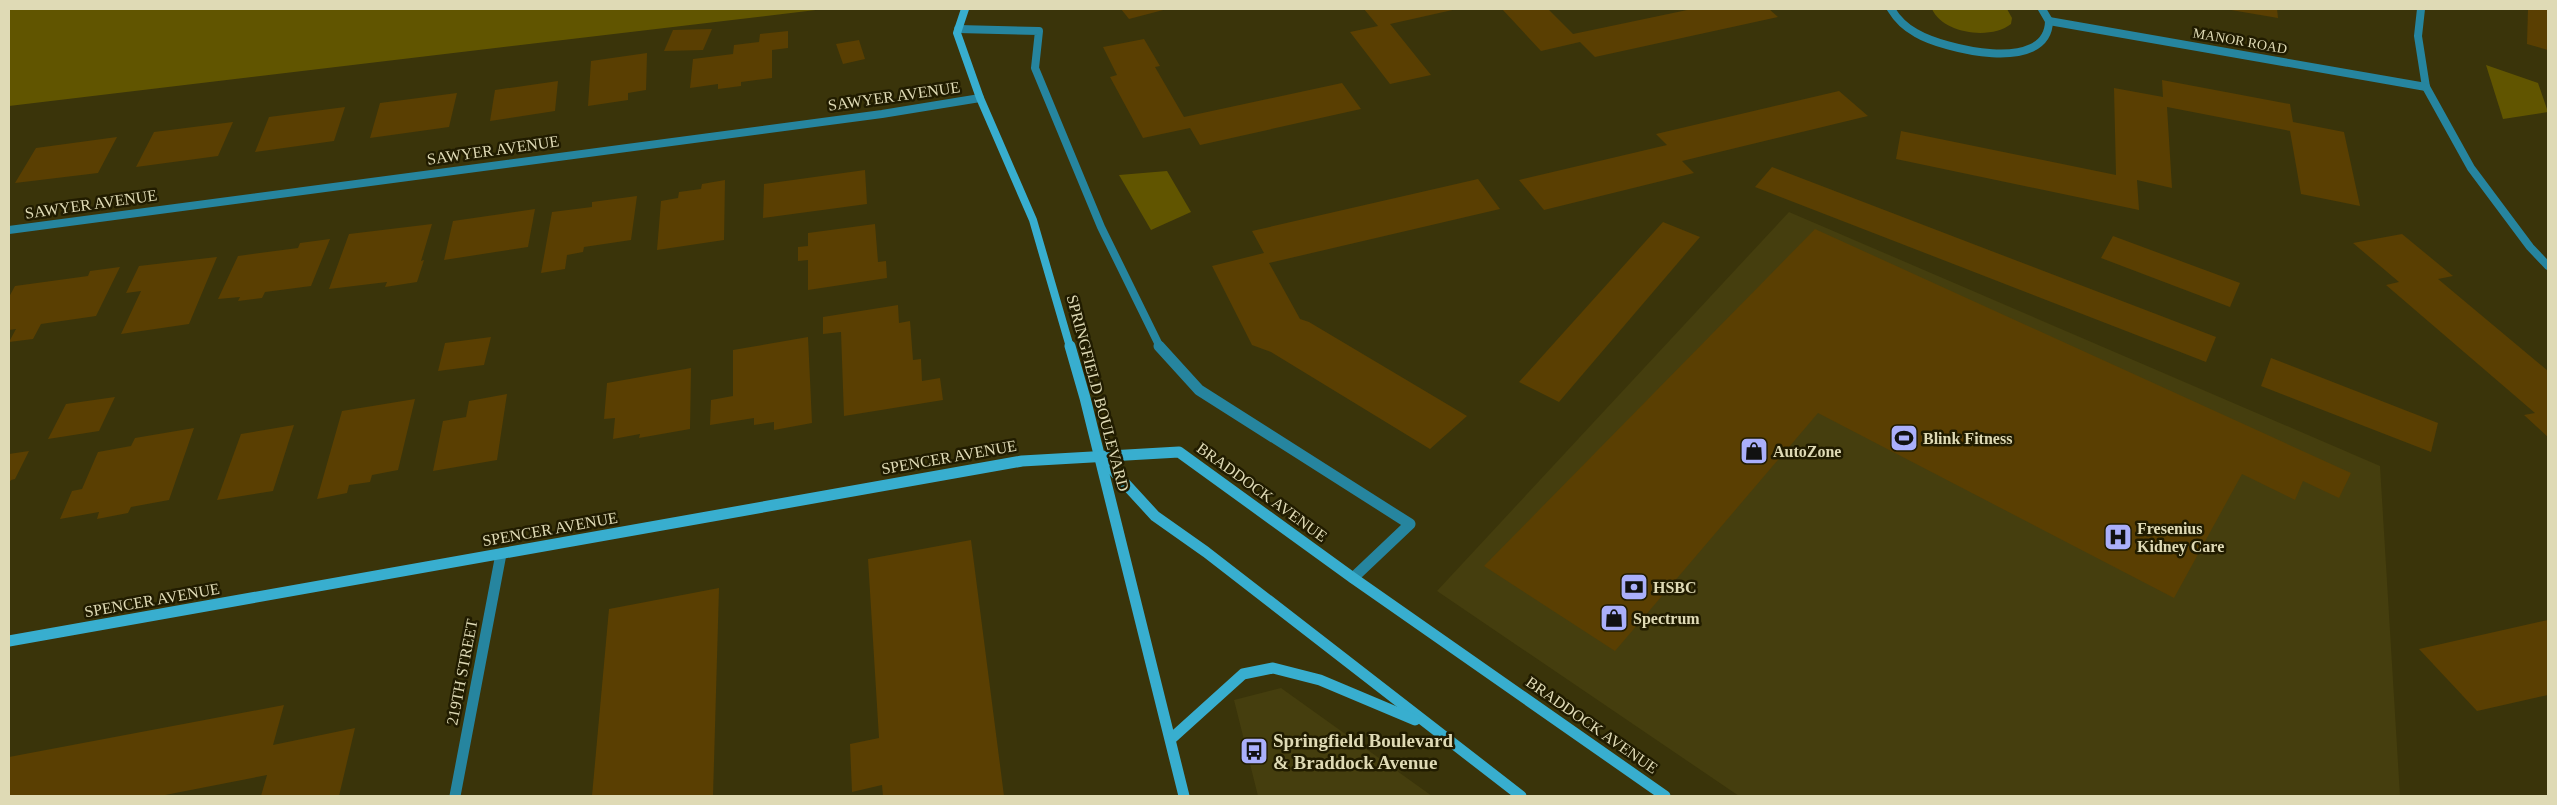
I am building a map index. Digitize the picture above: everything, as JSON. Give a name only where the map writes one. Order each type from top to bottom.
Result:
[{"type":"street","points":[[965,9],[958,29],[1039,31],[1035,68],[1101,227],[1160,348],[1200,390],[1410,524],[1353,578]]},
{"type":"street","points":[[1891,9],[1903,24],[1924,37],[1953,48],[1983,53],[2012,52],[2034,46],[2047,35],[2049,21],[2042,9]]},
{"type":"street","points":[[2421,9],[2418,36],[2426,87],[2471,168],[2530,247],[2548,266]]},
{"type":"street","name":"MANOR ROAD","points":[[2049,21],[2426,87]]},
{"type":"street","name":"SPRINGFIELD BOULEVARD","points":[[958,29],[957,33],[980,98],[1033,220],[1080,378],[1184,796]]},
{"type":"street","name":"SAWYER AVENUE","points":[[9,230],[882,114],[980,98]]},
{"type":"street","name":"BRADDOCK AVENUE","points":[[1098,454],[1179,452],[1353,578],[1665,796]]},
{"type":"street","points":[[1098,454],[1156,516],[1206,552],[1521,796]]},
{"type":"street","name":"SPENCER AVENUE","points":[[9,641],[981,468],[1022,461],[1098,454]]},
{"type":"street","name":"219TH STREET","points":[[456,796],[501,554]]},
{"type":"street","points":[[1171,739],[1243,674],[1273,668],[1320,680],[1427,725]]},
{"type":"shaded area","points":[[824,9],[9,106],[9,10]]},
{"type":"shaded area","points":[[1932,9],[2007,9],[2012,18],[2011,24],[2002,29],[1992,32],[1968,32],[1946,24]]},
{"type":"shaded area","points":[[2486,65],[2538,83],[2548,112],[2503,119]]},
{"type":"shaded area","points":[[1167,171],[1191,212],[1151,230],[1119,175]]},
{"type":"shaded area","points":[[1789,212],[2380,466],[2400,796],[1739,796],[1437,591]]},
{"type":"shaded area","points":[[1281,688],[1432,796],[1258,796],[1234,700]]},
{"type":"building","points":[[1121,9],[1167,9],[1129,19]]},
{"type":"building","points":[[1364,9],[1457,9],[1390,24],[1431,75],[1390,84],[1350,32],[1378,26]]},
{"type":"building","points":[[1502,9],[1548,9],[1573,34],[1692,9],[1769,9],[1778,17],[1595,57],[1580,42],[1541,51]]},
{"type":"building","points":[[2277,9],[2278,18],[2231,10]]},
{"type":"building","points":[[2528,9],[2548,9],[2548,50],[2527,44]]},
{"type":"building","points":[[712,29],[703,50],[664,51],[673,30]]},
{"type":"building","points":[[788,31],[788,48],[772,50],[772,78],[741,82],[741,86],[718,89],[718,84],[690,88],[693,59],[733,54],[734,45],[759,42],[760,34]]},
{"type":"building","points":[[1144,39],[1160,66],[1155,67],[1184,117],[1342,83],[1361,109],[1200,145],[1190,128],[1143,138],[1110,77],[1117,75],[1103,47]]},
{"type":"building","points":[[859,40],[865,59],[843,64],[836,44]]},
{"type":"building","points":[[647,53],[646,90],[628,93],[628,100],[588,106],[591,61]]},
{"type":"building","points":[[2162,80],[2290,104],[2293,122],[2344,132],[2360,206],[2301,194],[2290,131],[2167,107],[2172,188],[2137,180],[2139,210],[1896,159],[1901,131],[2116,175],[2114,88],[2163,97]]},
{"type":"building","points":[[558,81],[555,111],[490,121],[495,90]]},
{"type":"building","points":[[1839,91],[1868,116],[1682,161],[1694,173],[1544,210],[1519,180],[1667,145],[1656,134]]},
{"type":"building","points":[[457,93],[449,127],[370,138],[380,103]]},
{"type":"building","points":[[345,107],[334,141],[255,152],[269,117]]},
{"type":"building","points":[[233,122],[218,156],[136,167],[154,132]]},
{"type":"building","points":[[117,137],[98,173],[15,183],[36,148]]},
{"type":"building","points":[[1772,167],[2216,337],[2206,362],[1755,187]]},
{"type":"building","points":[[865,170],[867,204],[763,218],[764,184]]},
{"type":"building","points":[[1478,179],[1500,209],[1269,263],[1300,319],[1309,322],[1467,416],[1430,449],[1271,352],[1252,345],[1212,266],[1264,253],[1252,231]]},
{"type":"building","points":[[725,180],[724,240],[657,250],[661,201],[678,198],[679,192],[701,189],[702,184]]},
{"type":"building","points":[[637,196],[631,240],[584,247],[583,252],[567,255],[565,269],[541,273],[552,212],[592,207],[592,202]]},
{"type":"building","points":[[535,209],[528,247],[444,260],[453,221]]},
{"type":"building","points":[[1663,222],[1700,237],[1559,402],[1519,382]]},
{"type":"building","points":[[432,224],[417,282],[385,287],[387,282],[329,289],[349,234]]},
{"type":"building","points":[[875,224],[878,262],[886,261],[887,278],[808,290],[808,260],[798,261],[798,247],[808,246],[808,233]]},
{"type":"building","points":[[1815,229],[2351,473],[2339,498],[2303,481],[2295,500],[2242,474],[2174,598],[1818,413],[1615,651],[1484,566]]},
{"type":"building","points":[[2402,234],[2453,276],[2438,279],[2548,371],[2548,437],[2524,415],[2535,413],[2386,285],[2399,282],[2353,243]]},
{"type":"building","points":[[2113,236],[2240,283],[2230,307],[2101,258]]},
{"type":"building","points":[[330,239],[311,286],[265,292],[262,298],[238,301],[240,297],[218,299],[238,256],[298,248],[300,243]]},
{"type":"building","points":[[217,257],[189,324],[121,334],[141,291],[126,293],[139,266]]},
{"type":"building","points":[[120,267],[96,316],[41,324],[33,339],[9,342],[16,329],[9,330],[9,297],[15,286],[88,276],[90,271]]},
{"type":"building","points":[[898,305],[899,323],[910,321],[913,360],[921,359],[922,381],[940,378],[943,400],[844,416],[841,332],[823,334],[823,317]]},
{"type":"building","points":[[491,337],[484,365],[438,371],[445,343]]},
{"type":"building","points":[[808,337],[812,423],[774,430],[774,422],[754,425],[754,418],[710,425],[711,400],[733,396],[733,350]]},
{"type":"building","points":[[2271,358],[2438,423],[2431,452],[2261,386]]},
{"type":"building","points":[[691,368],[690,429],[639,438],[640,434],[613,439],[615,418],[604,419],[607,383]]},
{"type":"building","points":[[507,394],[497,460],[433,471],[443,421],[466,417],[469,401]]},
{"type":"building","points":[[115,397],[99,431],[48,439],[66,404]]},
{"type":"building","points":[[415,399],[398,470],[372,475],[370,482],[349,485],[347,493],[317,499],[342,411]]},
{"type":"building","points":[[294,425],[273,491],[217,500],[241,434]]},
{"type":"building","points":[[194,428],[169,500],[131,507],[128,513],[97,519],[99,512],[60,519],[72,491],[82,489],[98,452],[131,446],[135,438]]},
{"type":"building","points":[[29,451],[15,479],[9,483],[9,454]]},
{"type":"building","points":[[971,540],[1004,796],[883,796],[882,785],[852,792],[850,744],[879,738],[868,559]]},
{"type":"building","points":[[719,588],[713,796],[592,796],[609,609]]},
{"type":"building","points":[[2548,620],[2548,695],[2477,711],[2419,649]]},
{"type":"building","points":[[284,705],[273,745],[355,728],[339,796],[261,796],[267,775],[160,796],[9,796],[9,757]]},
{"type":"place","name":"Blink Fitness","points":[[1904,438]]},
{"type":"place","name":"AutoZone","points":[[1754,451]]},
{"type":"place","name":"Fresenius Kidney Care","points":[[2118,537]]},
{"type":"place","name":"HSBC","points":[[1634,587]]},
{"type":"place","name":"Spectrum","points":[[1614,618]]},
{"type":"place","name":"Springfield Boulevard & Braddock Avenue","points":[[1254,751]]}]
